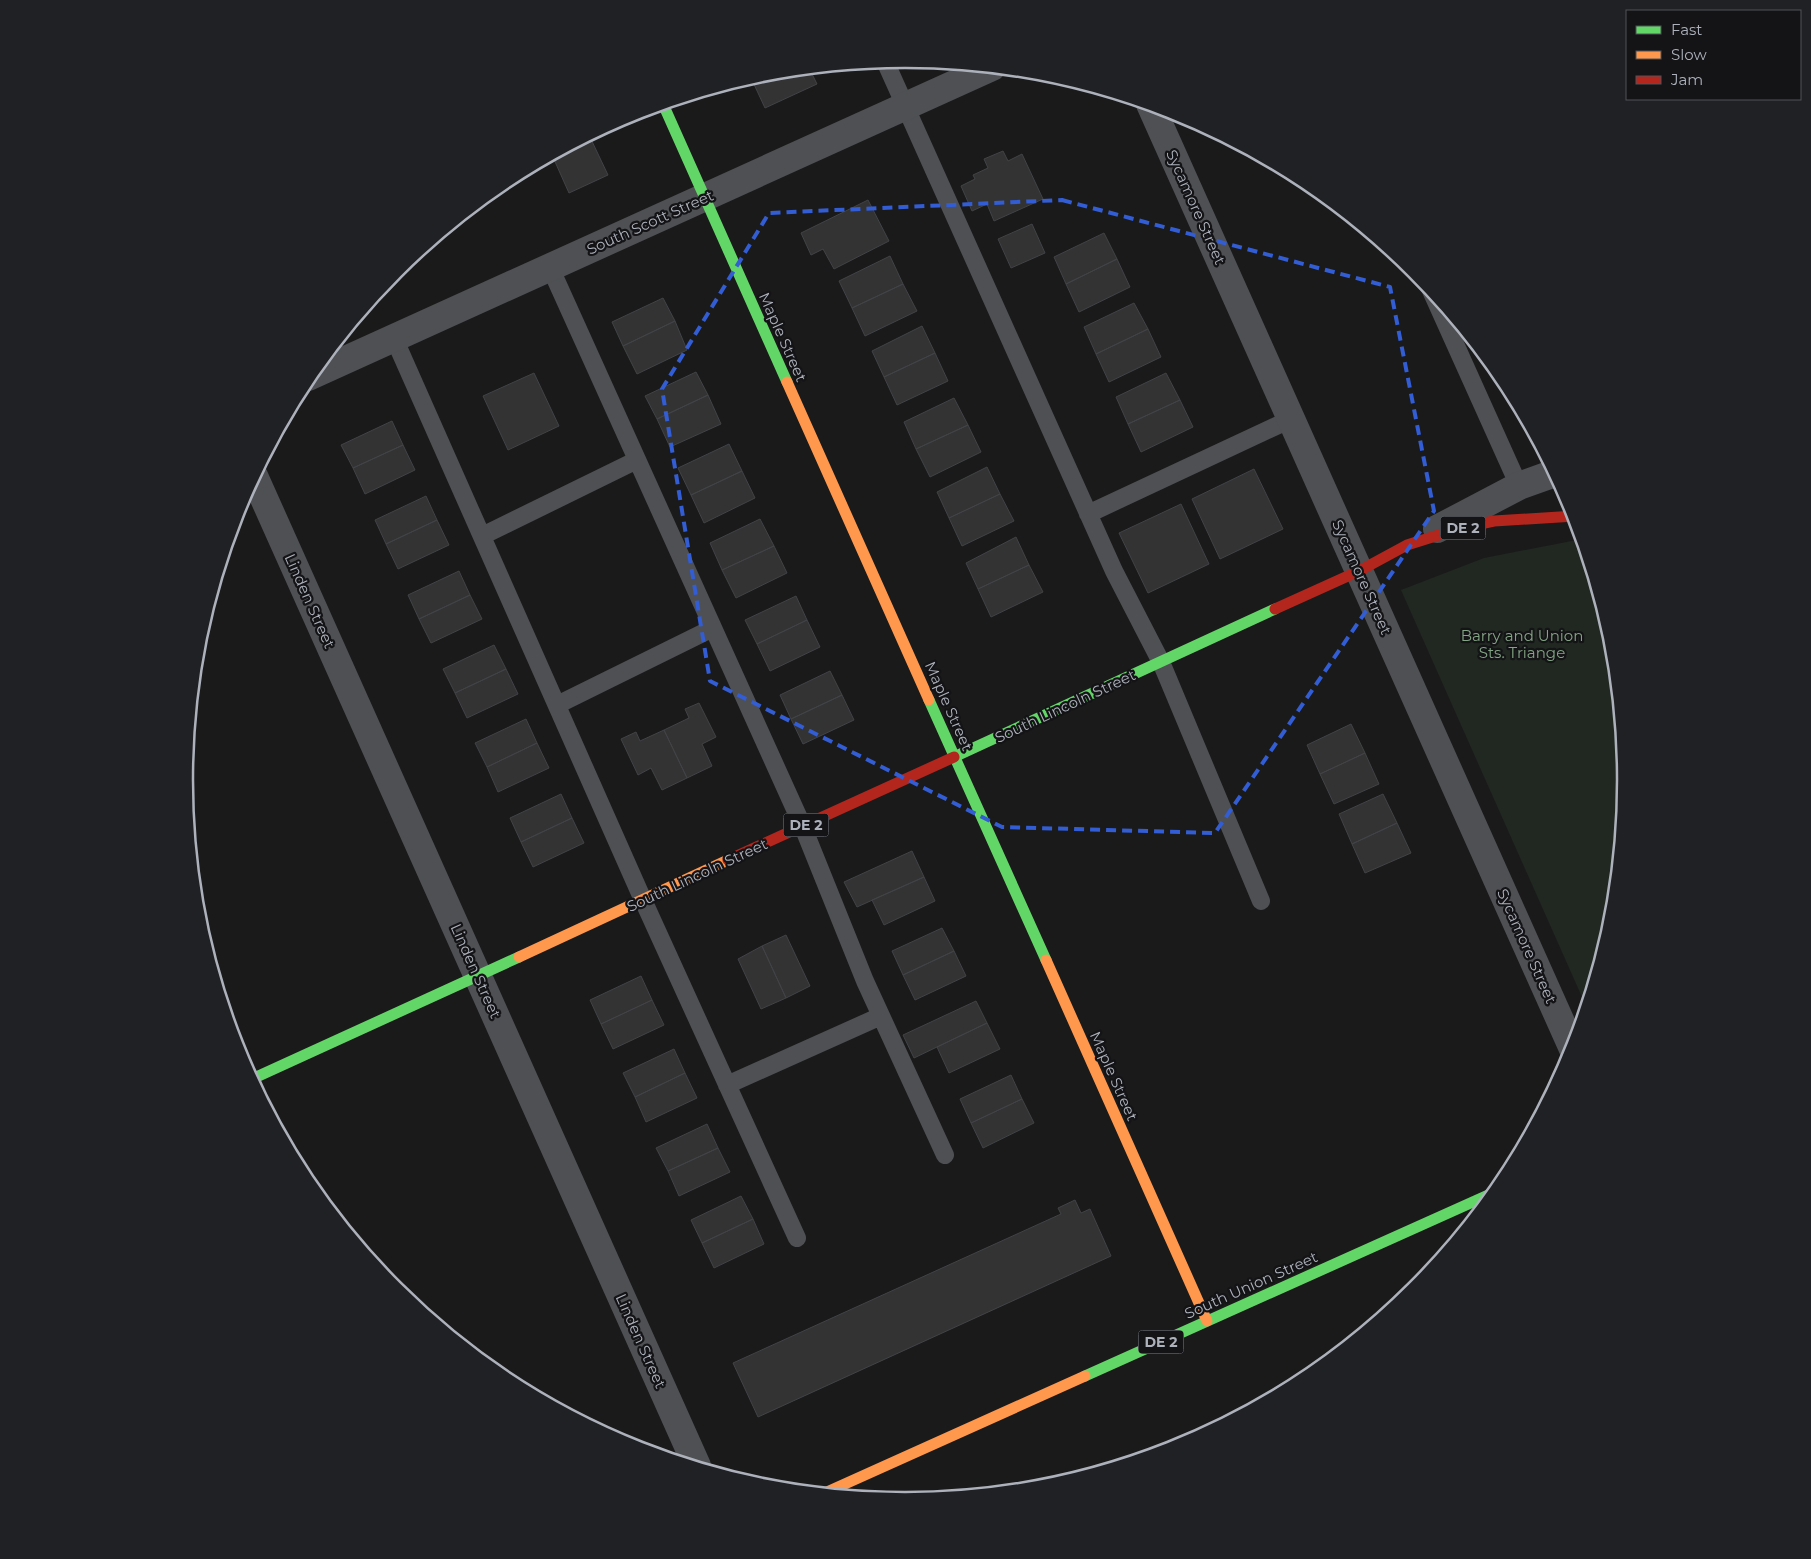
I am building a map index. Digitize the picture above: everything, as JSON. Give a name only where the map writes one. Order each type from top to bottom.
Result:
[{"type":"main road","name":"Maple Street","points":[[665,109],[1208,1321]]},
{"type":"main road","name":"DE 2","points":[[1359,572],[1407,545],[1461,528],[1494,521],[1542,516],[1566,516]]},
{"type":"main road","name":"South Lincoln Street","points":[[259,1076],[1359,572]]},
{"type":"main road","name":"South Union Street","points":[[837,1488],[1481,1198]]},
{"type":"street","name":"South Scott Street","points":[[323,370],[981,72]]},
{"type":"street","name":"Sycamore Street","points":[[1154,113],[1568,1038]]},
{"type":"street","points":[[1407,545],[1519,486],[1548,475]]},
{"type":"street","name":"Linden Street","points":[[258,485],[694,1459]]},
{"type":"lane","points":[[888,68],[1114,571],[1161,662],[1261,902]]},
{"type":"lane","points":[[550,267],[803,827],[865,980],[945,1155]]},
{"type":"lane","points":[[1439,308],[1519,486]]},
{"type":"lane","points":[[394,338],[643,900],[797,1238]]},
{"type":"lane","points":[[1088,514],[1291,419]]},
{"type":"lane","points":[[482,536],[637,460]]},
{"type":"lane","points":[[557,706],[713,628]]},
{"type":"lane","points":[[727,1085],[881,1016]]},
{"type":"highlighted area","points":[[1062,200],[1390,287],[1434,511],[1215,833],[1002,827],[710,681],[662,389],[769,213]]},
{"type":"green space","name":"Barry and Union Sts. Triange","points":[[1576,540],[1593,595],[1604,641],[1616,733],[1618,780],[1616,826],[1604,918],[1583,999],[1401,590],[1484,558]]},
{"type":"building","points":[[812,74],[817,84],[765,108],[754,84]]},
{"type":"building","points":[[592,141],[608,175],[569,193],[554,161]]},
{"type":"building","points":[[1003,151],[1008,161],[1022,154],[1043,199],[994,221],[987,204],[972,211],[961,186],[975,179],[973,175],[988,168],[984,159]]},
{"type":"building","points":[[868,200],[889,241],[834,269],[823,249],[811,255],[801,233]]},
{"type":"building","points":[[1032,224],[1045,253],[1011,268],[998,239]]},
{"type":"building","points":[[1104,233],[1117,259],[1066,284],[1054,257]]},
{"type":"building","points":[[890,256],[903,284],[852,308],[839,281]]},
{"type":"building","points":[[1117,259],[1130,287],[1079,312],[1066,284]]},
{"type":"building","points":[[903,284],[917,311],[865,336],[852,308]]},
{"type":"building","points":[[663,298],[675,321],[623,346],[612,322]]},
{"type":"building","points":[[1134,303],[1148,329],[1096,354],[1084,327]]},
{"type":"building","points":[[675,321],[687,350],[637,374],[623,346]]},
{"type":"building","points":[[922,326],[935,353],[884,377],[872,351]]},
{"type":"building","points":[[1148,329],[1161,357],[1109,382],[1096,354]]},
{"type":"building","points":[[935,353],[948,381],[897,405],[884,377]]},
{"type":"building","points":[[696,372],[708,395],[657,419],[645,396]]},
{"type":"building","points":[[534,373],[559,426],[508,450],[483,396]]},
{"type":"building","points":[[1166,373],[1180,400],[1128,424],[1116,397]]},
{"type":"building","points":[[708,395],[721,424],[670,447],[657,419]]},
{"type":"building","points":[[954,398],[968,425],[916,449],[904,422]]},
{"type":"building","points":[[1180,400],[1193,427],[1141,452],[1128,424]]},
{"type":"building","points":[[392,421],[403,445],[353,468],[341,445]]},
{"type":"building","points":[[968,425],[981,452],[930,477],[916,449]]},
{"type":"building","points":[[729,444],[742,471],[691,495],[678,468]]},
{"type":"building","points":[[403,445],[415,470],[365,494],[353,468]]},
{"type":"building","points":[[987,467],[1000,494],[949,518],[937,492]]},
{"type":"building","points":[[1254,469],[1283,529],[1220,559],[1192,499]]},
{"type":"building","points":[[742,471],[755,498],[704,523],[691,495]]},
{"type":"building","points":[[1000,494],[1014,521],[962,546],[949,518]]},
{"type":"building","points":[[426,496],[437,520],[386,544],[375,520]]},
{"type":"building","points":[[1181,504],[1209,564],[1148,593],[1119,533]]},
{"type":"building","points":[[760,519],[774,546],[722,570],[710,543]]},
{"type":"building","points":[[437,520],[449,545],[398,569],[386,544]]},
{"type":"building","points":[[1016,537],[1029,565],[978,589],[966,563]]},
{"type":"building","points":[[774,546],[787,573],[736,598],[722,570]]},
{"type":"building","points":[[1029,565],[1043,592],[991,617],[978,589]]},
{"type":"building","points":[[459,571],[470,595],[419,619],[408,595]]},
{"type":"building","points":[[470,595],[482,619],[431,643],[419,619]]},
{"type":"building","points":[[796,596],[807,620],[757,644],[745,620]]},
{"type":"building","points":[[807,620],[820,647],[770,671],[757,644]]},
{"type":"building","points":[[494,645],[506,669],[455,693],[443,669]]},
{"type":"building","points":[[506,669],[518,694],[467,718],[455,693]]},
{"type":"building","points":[[830,671],[842,695],[791,719],[780,695]]},
{"type":"building","points":[[842,695],[854,720],[803,744],[791,719]]},
{"type":"building","points":[[699,703],[716,737],[702,744],[712,766],[687,778],[664,730],[689,718],[685,709]]},
{"type":"building","points":[[526,719],[537,743],[487,767],[475,743]]},
{"type":"building","points":[[1351,724],[1365,753],[1320,774],[1307,745]]},
{"type":"building","points":[[664,730],[687,778],[662,790],[651,768],[638,775],[621,739],[636,732],[640,741]]},
{"type":"building","points":[[537,743],[549,768],[498,792],[487,767]]},
{"type":"building","points":[[1365,753],[1379,784],[1334,804],[1320,774]]},
{"type":"building","points":[[561,794],[572,818],[521,842],[510,818]]},
{"type":"building","points":[[1383,794],[1397,823],[1352,844],[1339,814]]},
{"type":"building","points":[[572,818],[584,843],[533,867],[521,842]]},
{"type":"building","points":[[1397,823],[1411,853],[1365,873],[1352,844]]},
{"type":"building","points":[[912,851],[924,877],[857,907],[844,882]]},
{"type":"building","points":[[924,877],[935,901],[884,925],[872,900]]},
{"type":"building","points":[[942,928],[954,951],[903,975],[892,951]]},
{"type":"building","points":[[786,935],[810,986],[786,998],[762,946]]},
{"type":"building","points":[[762,946],[786,998],[761,1009],[738,959]]},
{"type":"building","points":[[954,951],[966,976],[915,1000],[903,975]]},
{"type":"building","points":[[641,976],[652,1000],[601,1024],[590,1000]]},
{"type":"building","points":[[652,1000],[664,1025],[613,1049],[601,1024]]},
{"type":"building","points":[[976,1001],[987,1023],[914,1058],[903,1035]]},
{"type":"building","points":[[987,1023],[1000,1049],[949,1073],[937,1047]]},
{"type":"building","points":[[674,1049],[685,1073],[635,1097],[623,1073]]},
{"type":"building","points":[[685,1073],[697,1098],[646,1122],[635,1097]]},
{"type":"building","points":[[1011,1075],[1022,1099],[971,1123],[960,1099]]},
{"type":"building","points":[[1022,1099],[1034,1123],[983,1148],[971,1123]]},
{"type":"building","points":[[707,1124],[718,1148],[668,1171],[656,1148]]},
{"type":"building","points":[[718,1148],[730,1172],[679,1196],[668,1171]]},
{"type":"building","points":[[741,1196],[753,1219],[702,1243],[691,1220]]},
{"type":"building","points":[[1075,1200],[1081,1213],[1090,1209],[1111,1256],[758,1417],[733,1363],[1061,1214],[1058,1208]]},
{"type":"building","points":[[753,1219],[764,1244],[714,1268],[702,1243]]},
{"type":"traffic: fast","points":[[665,109],[787,382]]},
{"type":"traffic: fast","points":[[954,757],[1275,609]]},
{"type":"traffic: fast","points":[[929,700],[1046,960]]},
{"type":"traffic: fast","points":[[259,1076],[519,957]]},
{"type":"traffic: fast","points":[[1085,1376],[1481,1198]]},
{"type":"traffic: slow","points":[[787,382],[929,700]]},
{"type":"traffic: slow","points":[[519,957],[728,860]]},
{"type":"traffic: slow","points":[[1046,960],[1207,1321]]},
{"type":"traffic: slow","points":[[837,1488],[1085,1376]]},
{"type":"traffic: jam","points":[[1275,609],[1359,571],[1407,545],[1461,528],[1494,521],[1567,517]]},
{"type":"traffic: jam","points":[[728,860],[954,757]]}]
